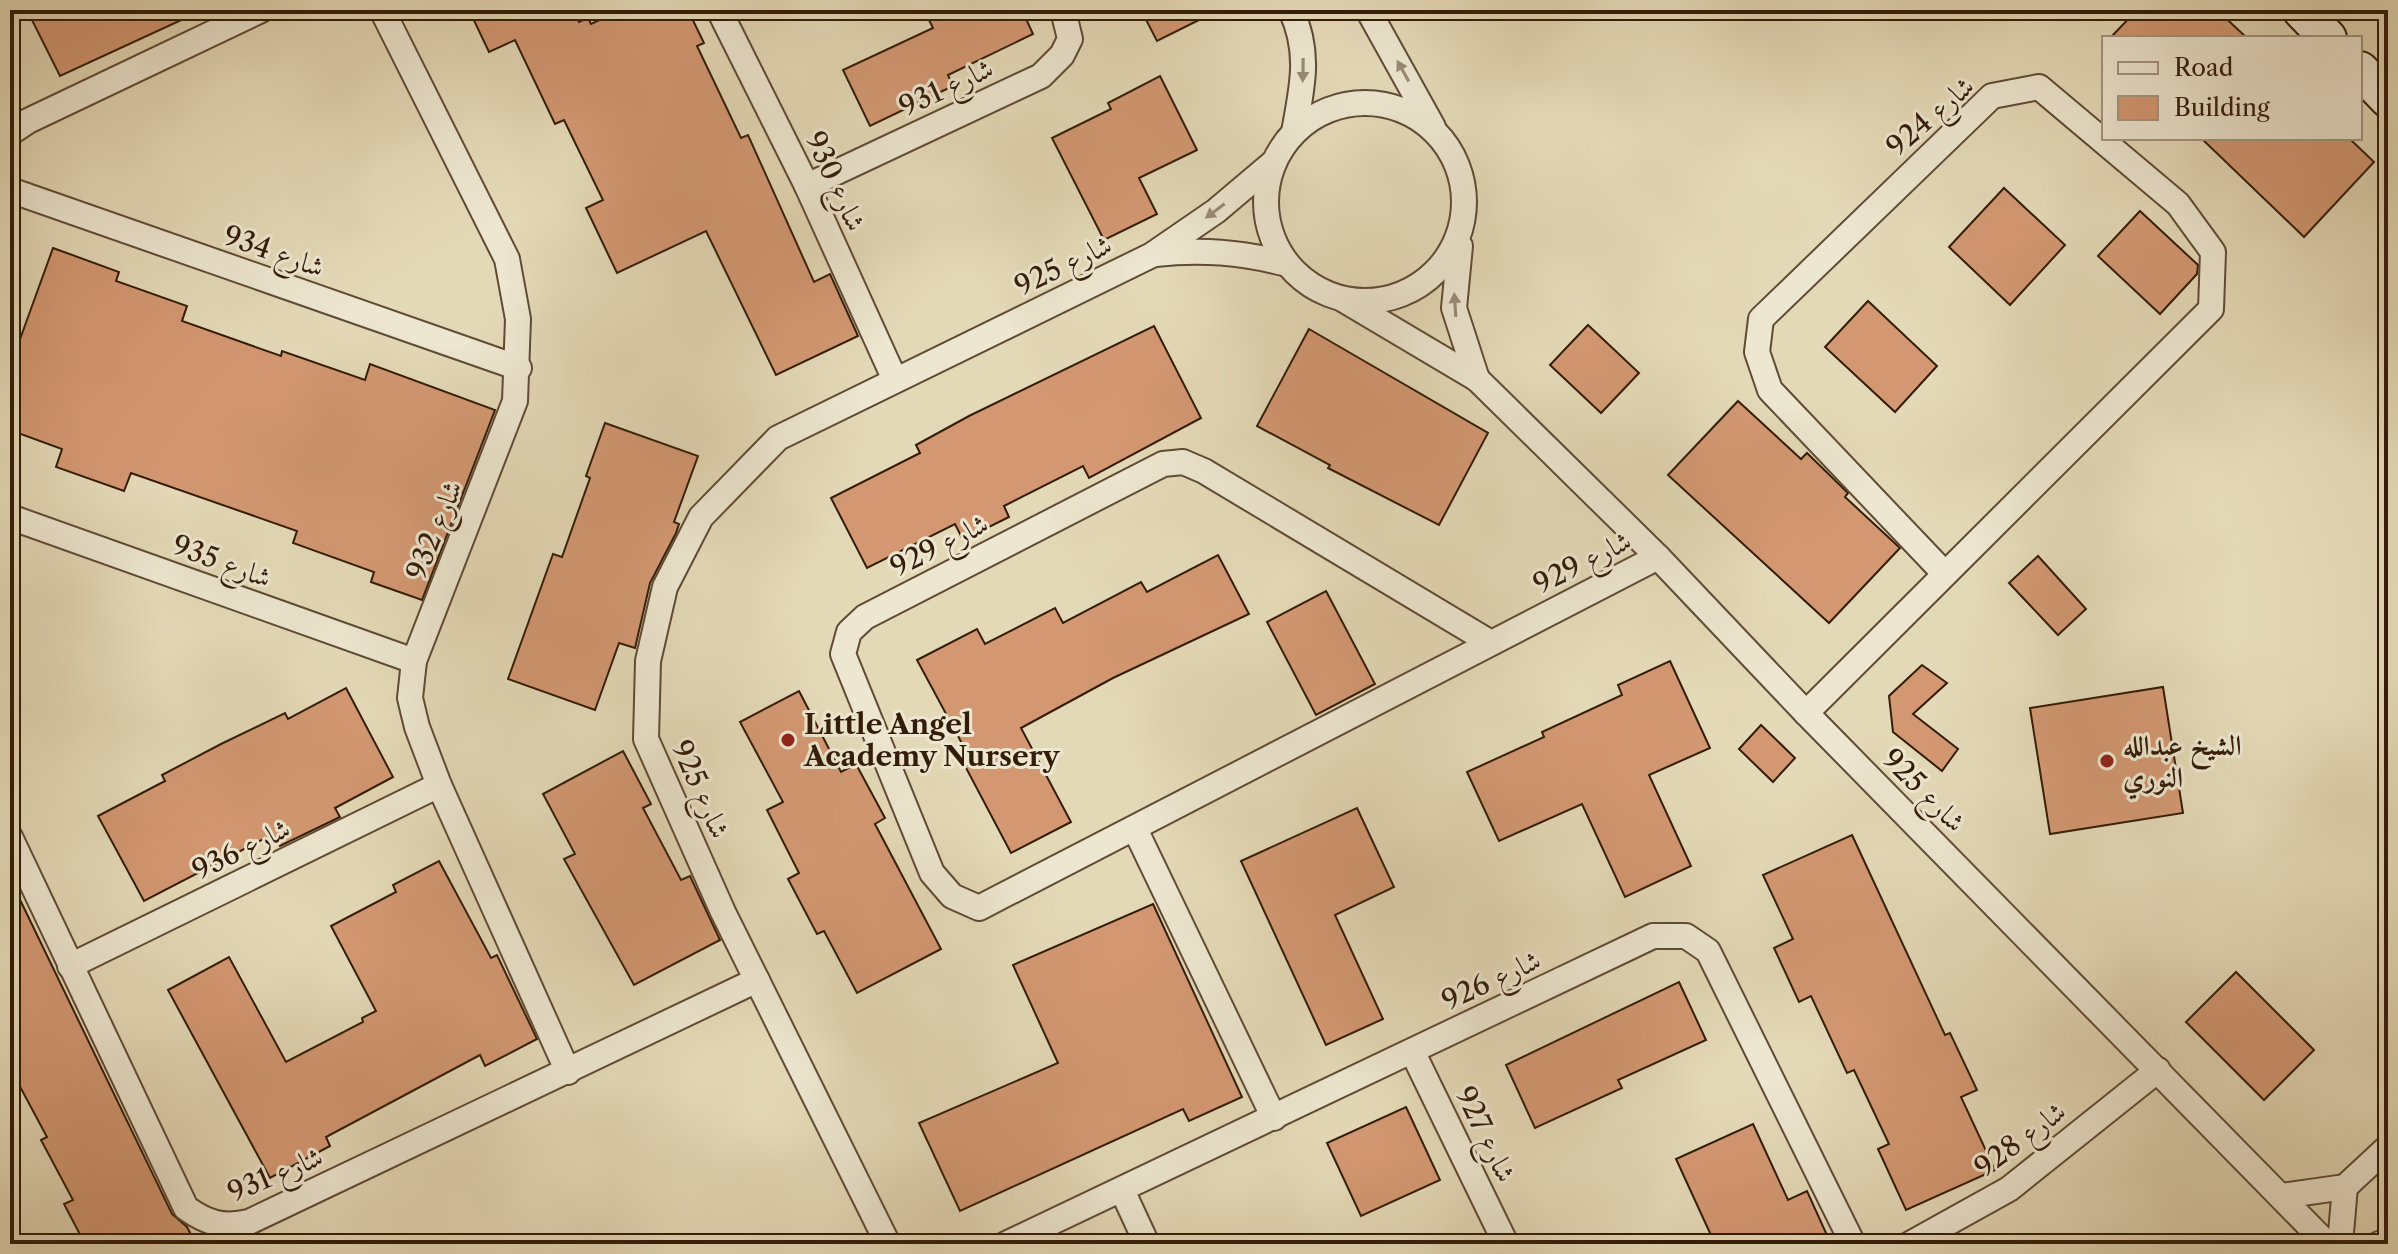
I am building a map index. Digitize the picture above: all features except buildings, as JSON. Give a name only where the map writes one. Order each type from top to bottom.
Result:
[{"type":"street","points":[[10,133],[28,121],[261,10]]},
{"type":"street","name":"شارع 932","points":[[382,10],[507,259],[518,319],[519,368],[515,401],[414,661],[410,698],[439,785],[568,1072]]},
{"type":"street","name":"شارع 930","points":[[719,10],[807,186],[895,380]]},
{"type":"street","name":"شارع 931","points":[[807,186],[1041,76],[1062,55],[1070,39],[1063,10]]},
{"type":"street","points":[[1291,10],[1303,36],[1303,83],[1294,132],[1274,162],[1267,188],[1266,215],[1274,240],[1287,264],[1303,280],[1344,300],[1389,299],[1429,279],[1445,263],[1464,221],[1461,173],[1368,10]]},
{"type":"street","points":[[2301,10],[2326,36]]},
{"type":"street","points":[[2362,72],[2388,99]]},
{"type":"street","name":"شارع 924","points":[[1806,713],[2211,309],[2213,252],[2178,204],[2039,87],[1992,96],[1761,319],[1757,352],[1770,390],[1945,574]]},
{"type":"street","points":[[1294,132],[1331,108],[1376,103],[1419,118],[1436,132]]},
{"type":"street","name":"شارع 925","points":[[888,1244],[757,980],[646,739],[648,661],[665,587],[701,517],[778,438],[1152,255],[1216,211],[1274,162]]},
{"type":"street","name":"شارع 934","points":[[10,190],[519,368]]},
{"type":"street","name":"شارع 925","points":[[1464,221],[1454,308],[1477,379]]},
{"type":"street","name":"شارع 925","points":[[1152,255],[1194,250],[1229,252],[1287,264]]},
{"type":"street","name":"شارع 925","points":[[1344,300],[1477,379],[1658,557],[1806,713],[2327,1244]]},
{"type":"street","name":"شارع 929","points":[[1491,643],[1204,471],[1183,462],[1163,464],[865,617],[849,632],[843,654],[932,873],[952,896],[979,908],[1658,557]]},
{"type":"street","name":"شارع 935","points":[[10,517],[414,661]]},
{"type":"street","name":"شارع 936","points":[[70,966],[439,785]]},
{"type":"street","points":[[1135,829],[1274,1118]]},
{"type":"street","name":"شارع 931","points":[[10,837],[186,1208],[213,1224],[231,1226],[249,1222],[757,980]]},
{"type":"street","name":"شارع 926","points":[[1006,1244],[1653,936],[1686,936],[1708,951],[1853,1244]]},
{"type":"street","name":"شارع 927","points":[[1412,1051],[1506,1244]]},
{"type":"street","name":"شارع 928","points":[[1910,1244],[2009,1189],[2158,1070]]},
{"type":"street","points":[[2281,1196],[2345,1187],[2388,1147]]},
{"type":"street","points":[[2340,1244],[2345,1187]]},
{"type":"street","points":[[1122,1190],[1147,1244]]},
{"type":"street","points":[[2379,1244],[2388,1241]]},
{"type":"place","name":"Little Angel Academy Nursery","points":[[788,740]]},
{"type":"place","name":"الشيخ عبدالله النوري","points":[[2107,761]]}]
